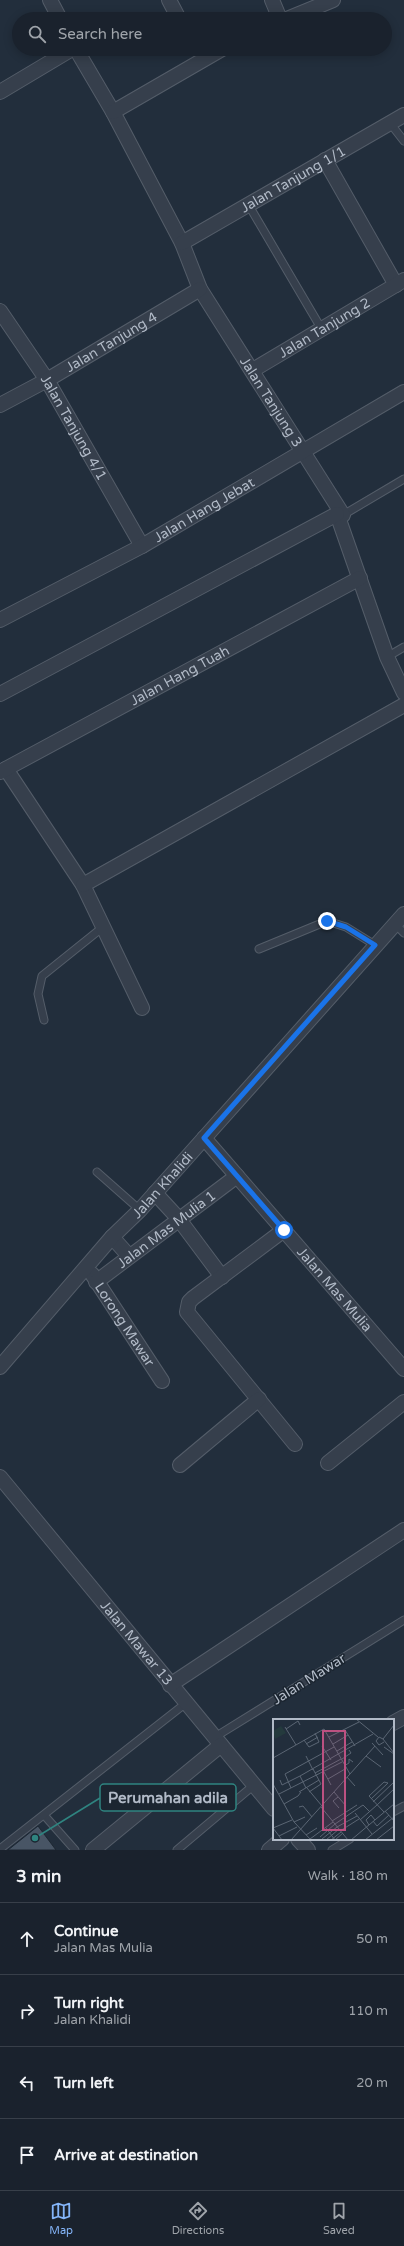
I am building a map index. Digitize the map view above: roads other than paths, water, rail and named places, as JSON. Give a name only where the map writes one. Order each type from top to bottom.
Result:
[{"type":"street","points":[[50,0],[56,12]]},
{"type":"street","points":[[168,0],[175,12]]},
{"type":"street","points":[[272,0],[277,12]]},
{"type":"street","points":[[304,12],[333,0]]},
{"type":"street","points":[[0,92],[60,56]]},
{"type":"street","name":"Jalan Tanjung 3","points":[[80,56],[113,112],[182,243],[200,289],[304,452],[340,515],[387,657],[404,693]]},
{"type":"street","points":[[113,112],[195,56]]},
{"type":"street","name":"Jalan Tanjung 1/1","points":[[182,243],[404,115]]},
{"type":"street","name":"Jalan Tanjung 2","points":[[253,370],[321,328],[400,283],[325,160]]},
{"type":"street","name":"Jalan Tanjung 4","points":[[0,405],[47,380],[200,289]]},
{"type":"street","name":"Jalan Tanjung 4/1","points":[[0,311],[47,380],[142,546]]},
{"type":"street","name":"Jalan Hang Jebat","points":[[0,620],[142,546],[404,392]]},
{"type":"street","points":[[0,694],[340,515]]},
{"type":"street","name":"Jalan Hang Tuah","points":[[3,770],[360,578]]},
{"type":"street","points":[[83,885],[404,705]]},
{"type":"street","points":[[3,770],[83,885],[142,1008]]},
{"type":"street","name":"Jalan Khalidi","points":[[0,1367],[112,1237],[140,1210],[375,945],[401,924]]},
{"type":"street","name":"Jalan Mas Mulia","points":[[204,1138],[404,1368]]},
{"type":"street","name":"Jalan Mas Mulia 1","points":[[96,1282],[178,1218],[237,1176]]},
{"type":"street","points":[[155,1193],[178,1218],[222,1277]]},
{"type":"street","points":[[284,1230],[189,1302],[187,1312],[295,1444]]},
{"type":"street","points":[[112,1237],[128,1256]]},
{"type":"street","name":"Lorong Mawar","points":[[87,1267],[162,1381]]},
{"type":"street","points":[[180,1465],[259,1399]]},
{"type":"street","points":[[328,1463],[404,1402]]},
{"type":"street","name":"Jalan Mawar 13","points":[[0,1477],[254,1786],[269,1794],[273,1806]]},
{"type":"street","points":[[170,1685],[404,1530]]},
{"type":"street","points":[[394,1722],[404,1716]]},
{"type":"street","points":[[94,1850],[218,1741]]},
{"type":"street","points":[[269,1850],[281,1840]]},
{"type":"street","points":[[299,1840],[308,1850]]},
{"type":"lane","points":[[390,123],[404,141]]},
{"type":"lane","points":[[248,204],[321,328]]},
{"type":"lane","points":[[340,515],[404,479]]},
{"type":"lane","points":[[387,657],[404,647]]},
{"type":"lane","points":[[259,949],[327,921],[346,927],[375,945]]},
{"type":"lane","points":[[44,1020],[38,994],[42,976],[103,927]]},
{"type":"lane","points":[[97,1172],[140,1210]]},
{"type":"lane","name":"Jalan Mawar","points":[[218,1741],[404,1620]]},
{"type":"lane","points":[[0,1849],[186,1703]]},
{"type":"lane","points":[[177,1850],[254,1786]]},
{"type":"lane","points":[[394,1811],[404,1806]]},
{"type":"lane","points":[[44,1814],[75,1850]]},
{"type":"lane","points":[[332,1850],[348,1840]]},
{"type":"place","name":"Perumahan adila","points":[[35,1838]]}]
